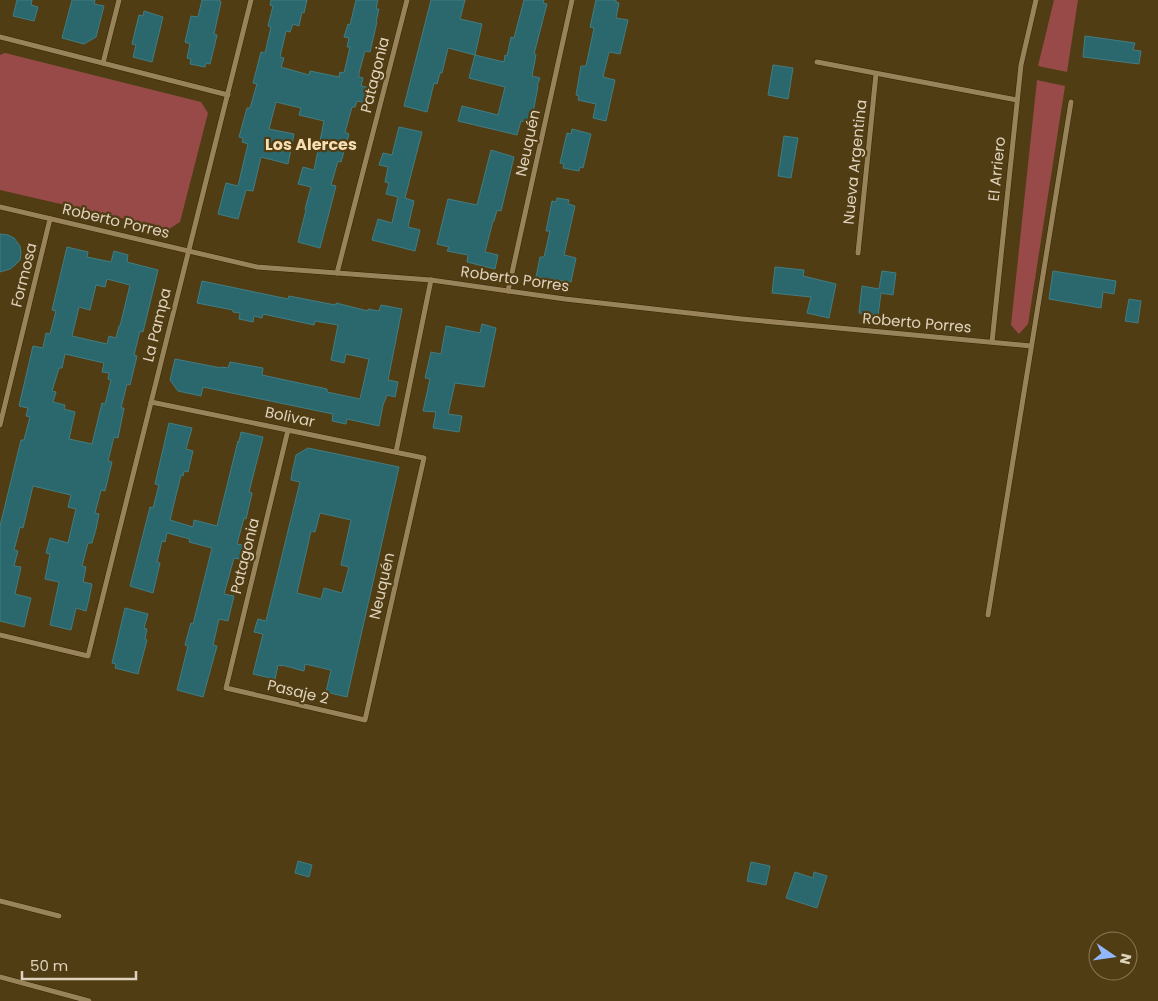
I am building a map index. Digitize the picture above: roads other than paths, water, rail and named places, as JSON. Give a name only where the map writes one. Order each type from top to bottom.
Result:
[{"type":"street","points":[[103,63],[120,0]]},
{"type":"street","name":"La Pampa","points":[[0,635],[88,656],[251,0]]},
{"type":"street","name":"Patagonia","points":[[338,273],[407,0]]},
{"type":"street","name":"Neuquén","points":[[508,291],[572,0]]},
{"type":"street","name":"El Arriero","points":[[992,342],[1020,65],[1036,0]]},
{"type":"street","points":[[0,37],[228,95]]},
{"type":"street","points":[[817,62],[1017,100]]},
{"type":"street","name":"Nueva Argentina","points":[[858,253],[876,74]]},
{"type":"street","points":[[988,615],[1070,102]]},
{"type":"street","name":"Roberto Porres","points":[[0,207],[257,267],[431,280],[565,299],[742,319],[1031,346]]},
{"type":"street","name":"Formosa","points":[[0,425],[50,219]]},
{"type":"street","points":[[396,452],[431,280]]},
{"type":"street","name":"Bolivar","points":[[151,402],[424,458]]},
{"type":"street","name":"Patagonia","points":[[226,688],[288,430]]},
{"type":"street","name":"Neuquén","points":[[365,720],[424,458]]},
{"type":"street","name":"Pasaje 2","points":[[226,688],[365,720]]},
{"type":"street","points":[[0,901],[59,916]]},
{"type":"street","points":[[0,977],[89,1001]]},
{"type":"district","name":"Los Alerces","points":[[311,144]]}]
